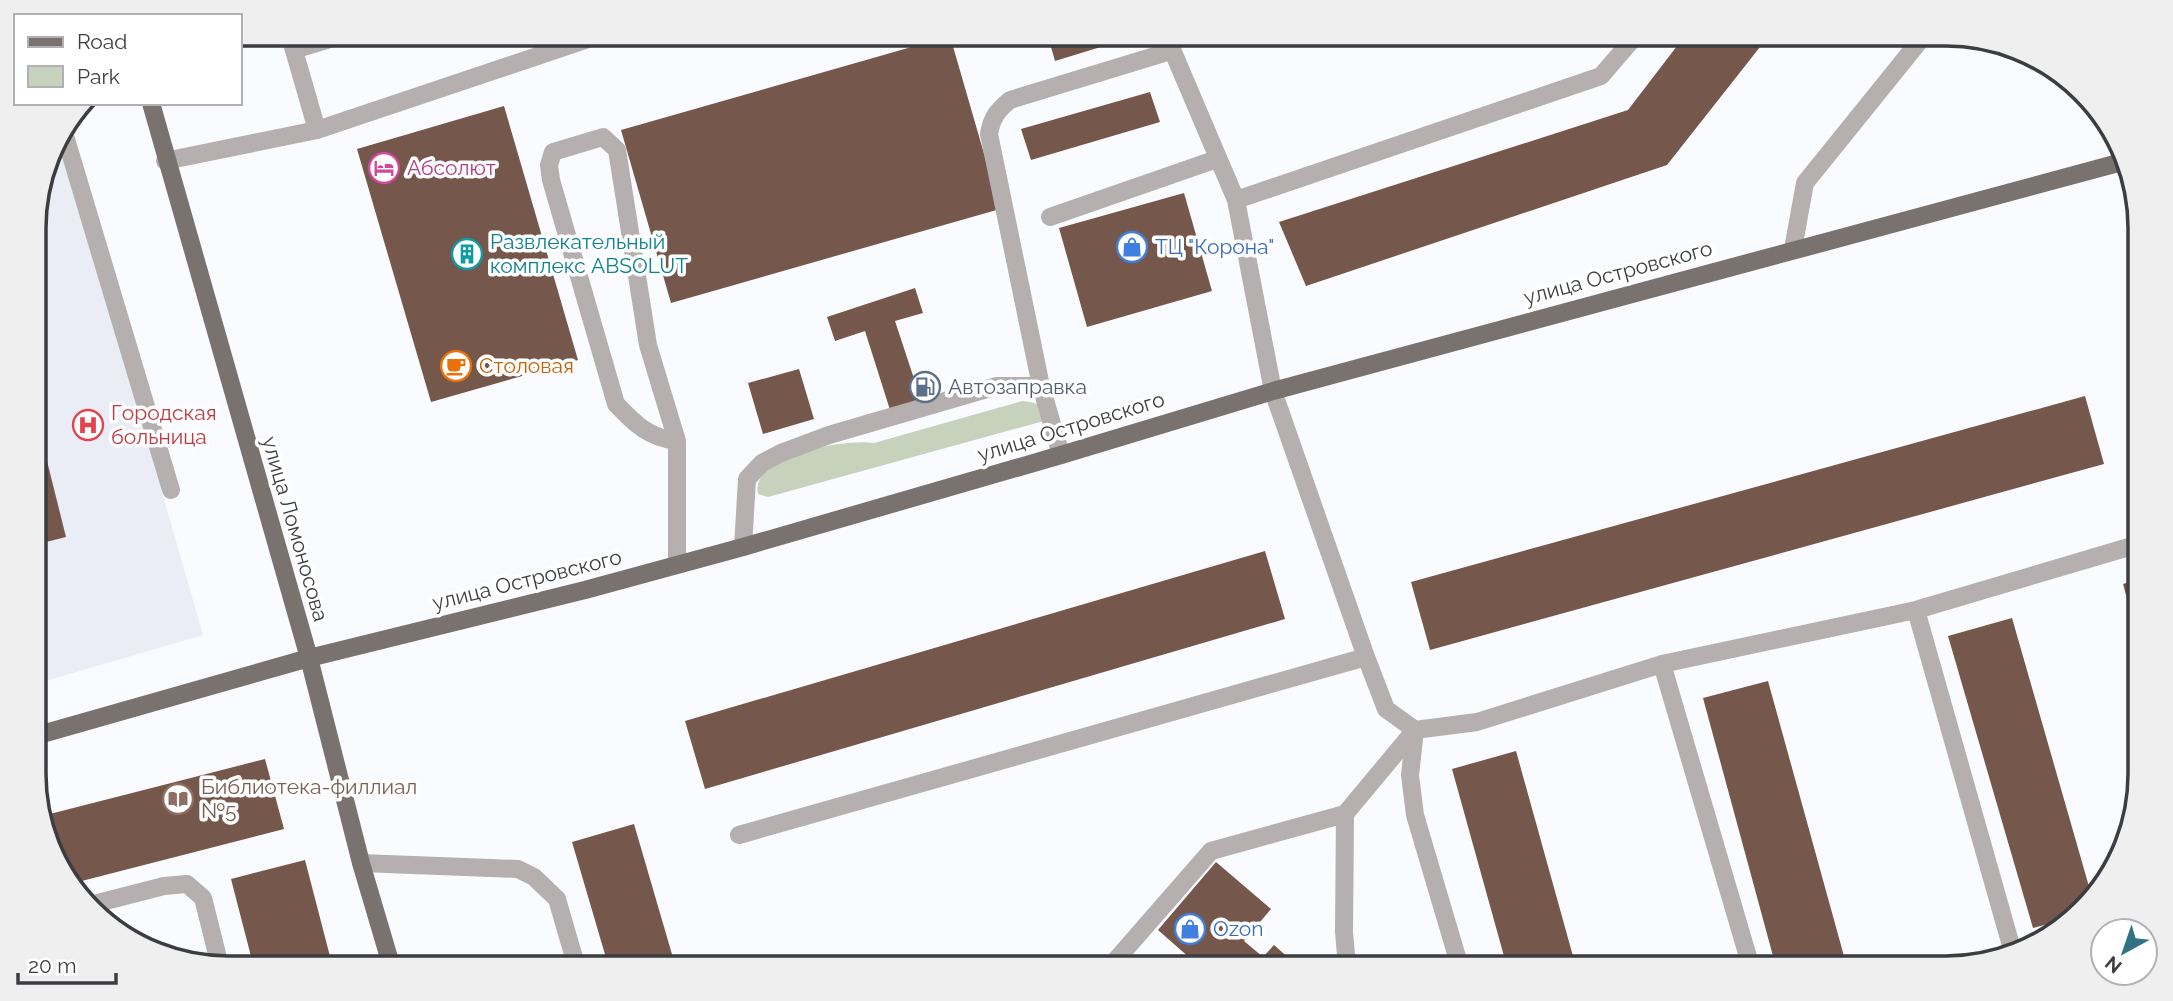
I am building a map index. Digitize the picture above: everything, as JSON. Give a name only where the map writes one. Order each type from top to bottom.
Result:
[{"type":"main road","name":"улица Ломоносова","points":[[151,105],[309,658],[361,863],[388,956]]},
{"type":"main road","name":"улица Островского","points":[[46,733],[309,658],[585,590],[743,547],[1273,391],[2116,164]]},
{"type":"lane","points":[[292,46],[317,130]]},
{"type":"lane","points":[[165,160],[317,130],[567,46]]},
{"type":"lane","points":[[1169,46],[1236,200],[1273,391],[1366,657],[1387,709],[1415,730]]},
{"type":"lane","points":[[1236,200],[1601,76],[1627,46]]},
{"type":"lane","points":[[1793,250],[1805,183],[1916,46]]},
{"type":"lane","points":[[1061,455],[1041,386],[989,134],[991,122],[996,112],[1010,100],[1171,51]]},
{"type":"lane","points":[[677,441],[660,439],[648,432],[616,404],[551,180],[549,165],[553,152],[603,136],[617,150],[648,345],[677,441],[677,565]]},
{"type":"lane","points":[[67,142],[171,490]]},
{"type":"lane","points":[[1049,217],[1217,159]]},
{"type":"lane","points":[[743,547],[747,480],[762,463],[829,435],[997,386],[1041,386]]},
{"type":"lane","points":[[1120,955],[1211,851],[1345,814],[1415,730],[1477,722],[1662,664],[1916,610],[2128,547]]},
{"type":"lane","points":[[1916,610],[2010,943]]},
{"type":"lane","points":[[739,835],[1366,657]]},
{"type":"lane","points":[[1662,664],[1748,955]]},
{"type":"lane","points":[[1415,730],[1410,775],[1415,814],[1457,955]]},
{"type":"lane","points":[[1345,814],[1346,955]]},
{"type":"lane","points":[[361,863],[518,869],[534,877],[557,899],[573,956]]},
{"type":"lane","points":[[100,903],[164,886],[187,884],[203,898],[217,955]]},
{"type":"shaded area","name":"Городская больница","points":[[63,149],[203,635],[46,681],[46,216],[52,180]]},
{"type":"green space","points":[[1022,401],[1039,405],[1051,419],[768,497],[758,494],[759,480],[769,469],[802,452],[843,443],[874,443]]},
{"type":"building","points":[[915,46],[953,46],[1000,209],[671,303],[621,130]]},
{"type":"building","points":[[1051,46],[1104,46],[1055,61]]},
{"type":"building","points":[[1677,46],[1761,46],[1667,165],[1306,286],[1279,222],[1628,110]]},
{"type":"building","points":[[1150,92],[1160,122],[1031,160],[1021,129]]},
{"type":"building","name":"Развлекательный комплекс ABSOLUT","points":[[504,106],[578,360],[431,402],[357,149]]},
{"type":"building","name":"ТЦ \"Корона\"","points":[[1184,193],[1212,291],[1087,327],[1059,228]]},
{"type":"building","points":[[915,288],[923,313],[895,321],[922,403],[891,413],[865,331],[835,341],[827,317]]},
{"type":"building","points":[[799,369],[814,419],[763,434],[748,383]]},
{"type":"building","points":[[2085,396],[2104,464],[1430,650],[1411,582]]},
{"type":"building","points":[[46,457],[66,537],[46,542]]},
{"type":"building","points":[[1265,551],[1285,619],[705,789],[685,721]]},
{"type":"building","points":[[2128,582],[2128,602],[2123,584]]},
{"type":"building","points":[[2012,618],[2089,885],[2074,902],[2046,925],[2033,928],[1948,636]]},
{"type":"building","points":[[1768,681],[1844,955],[1773,955],[1703,698]]},
{"type":"building","points":[[1516,751],[1573,955],[1504,955],[1452,769]]},
{"type":"building","points":[[265,759],[284,829],[81,881],[59,843],[51,814]]},
{"type":"building","points":[[634,824],[672,956],[605,956],[572,842]]},
{"type":"building","points":[[305,860],[330,956],[251,956],[231,879]]},
{"type":"building","points":[[1216,862],[1271,909],[1244,941],[1261,955],[1187,955],[1158,930]]},
{"type":"building","points":[[1274,945],[1286,955],[1264,955]]},
{"type":"place","name":"Абсолют","points":[[384,168]]},
{"type":"place","name":"ТЦ \"Корона\"","points":[[1132,247]]},
{"type":"place","name":"Развлекательный комплекс ABSOLUT","points":[[467,254]]},
{"type":"place","name":"Столовая","points":[[456,366]]},
{"type":"place","name":"Автозаправка","points":[[925,387]]},
{"type":"place","name":"Городская больница","points":[[88,425]]},
{"type":"place","name":"Библиотека-филлиал №5","points":[[178,799]]},
{"type":"place","name":"Ozon","points":[[1190,929]]}]
